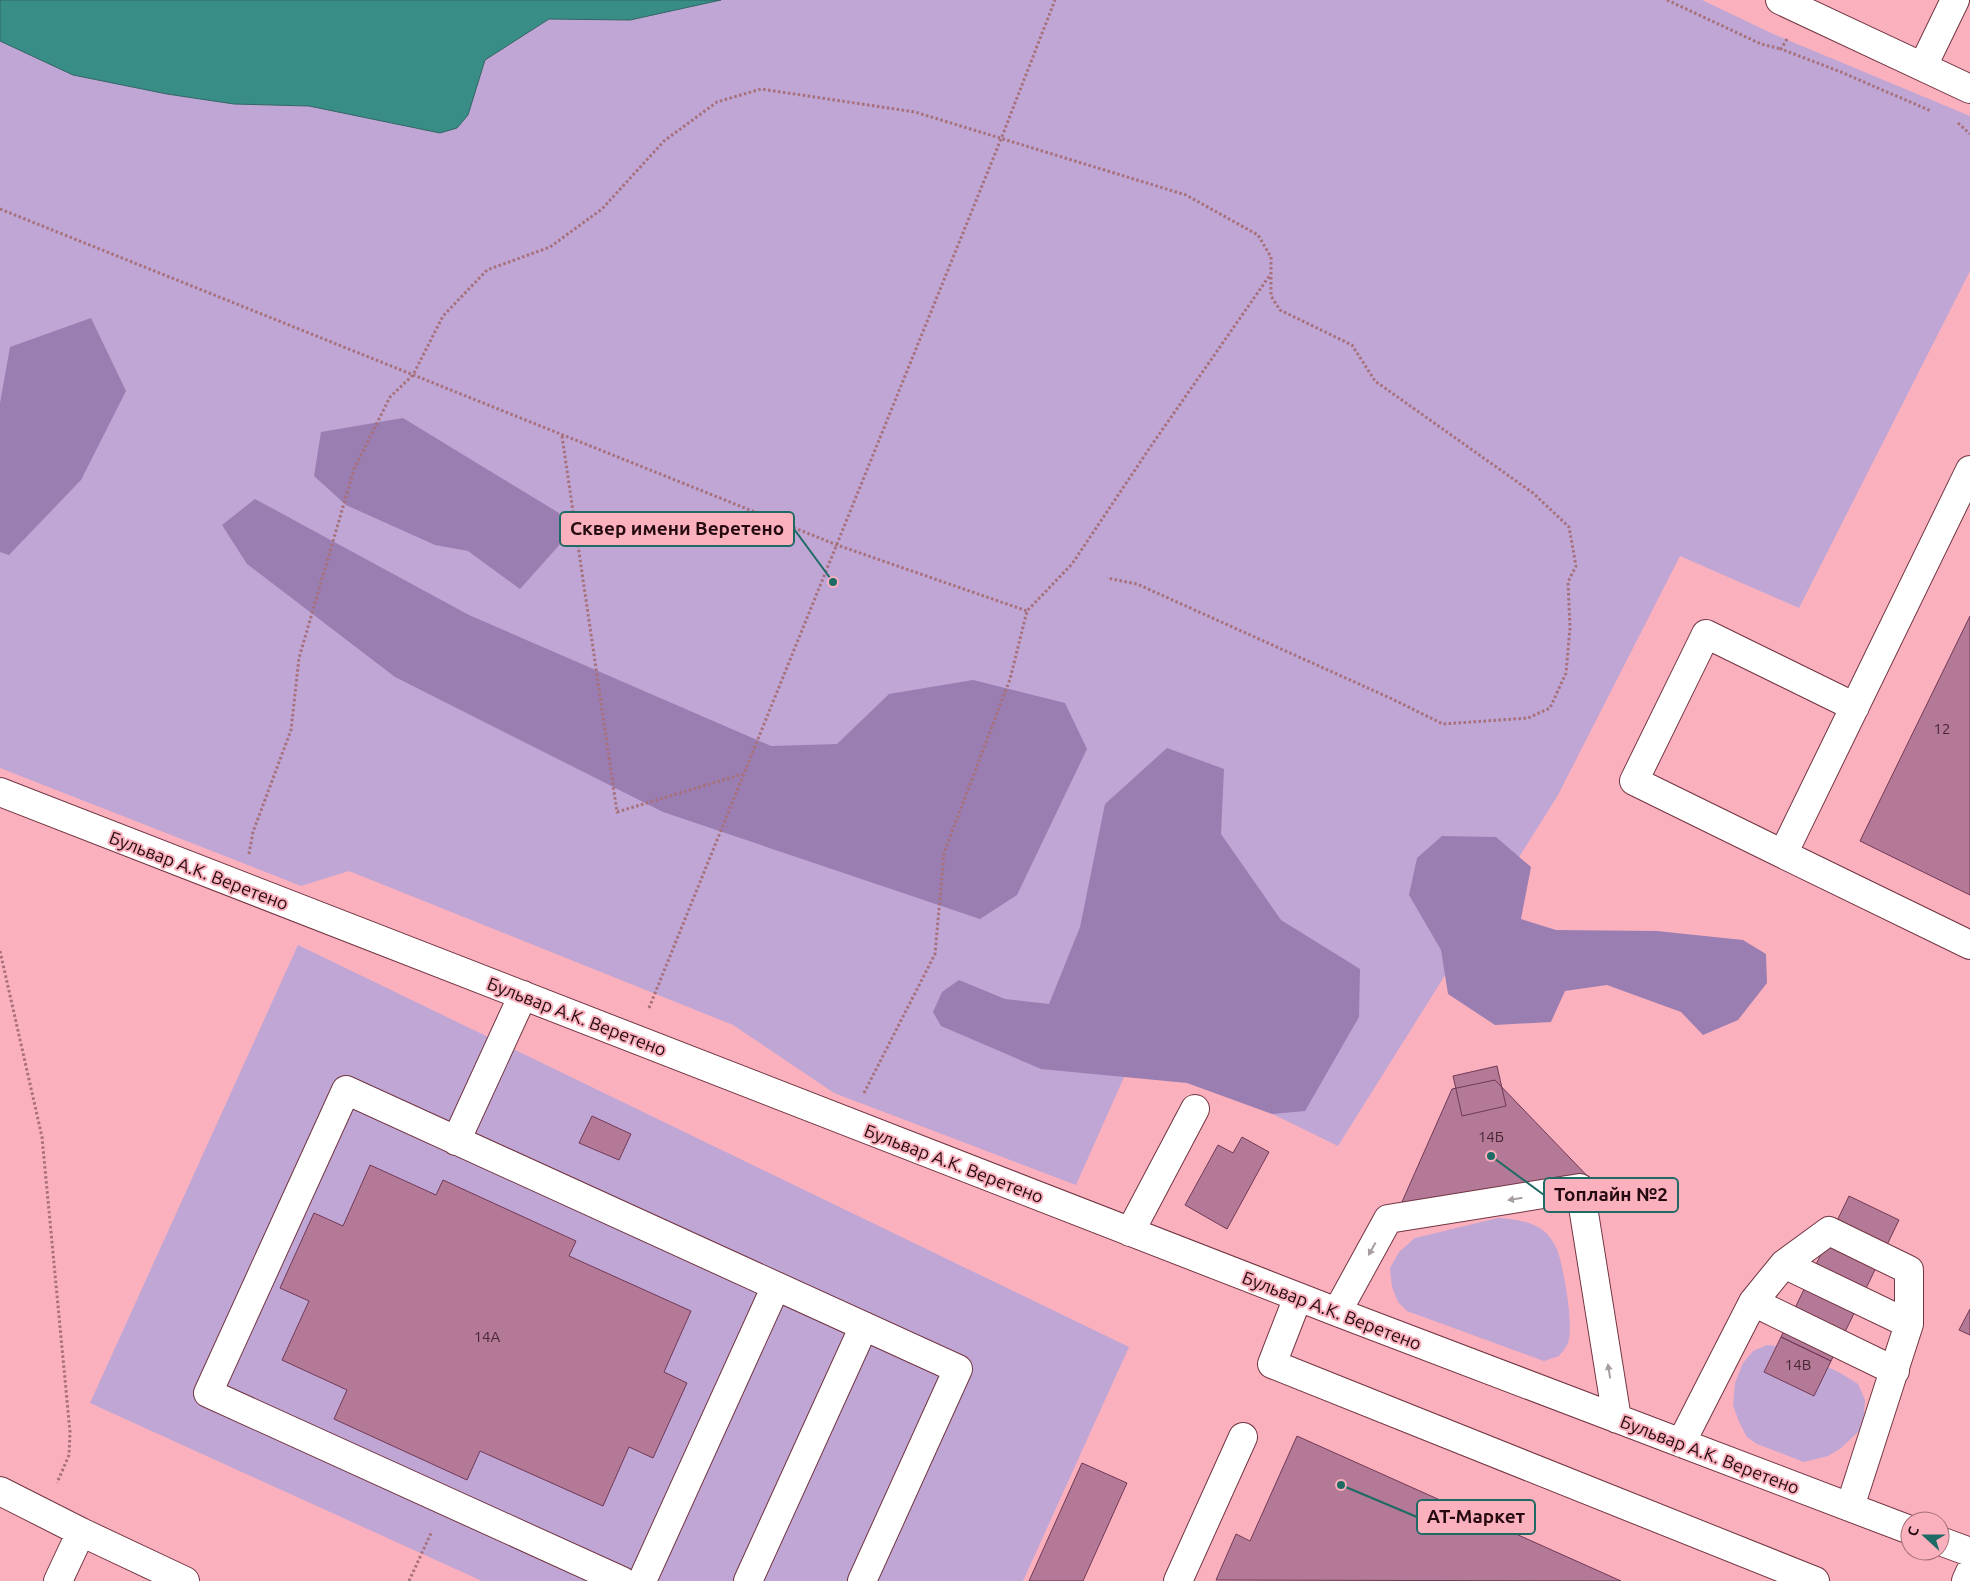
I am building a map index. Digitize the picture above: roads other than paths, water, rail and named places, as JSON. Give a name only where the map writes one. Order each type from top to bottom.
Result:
[{"type":"street","points":[[1780,0],[1970,89]]},
{"type":"street","points":[[1923,66],[1955,0]]},
{"type":"street","points":[[1783,854],[1970,470]]},
{"type":"street","points":[[1855,707],[1706,634],[1634,781],[1970,945]]},
{"type":"street","name":"Бульвар А.К. Веретено","points":[[0,792],[1298,1297],[1900,1526]]},
{"type":"street","points":[[456,1141],[523,995]]},
{"type":"street","points":[[622,1581],[208,1393],[346,1090],[958,1369],[862,1581]]},
{"type":"street","points":[[1130,1232],[1194,1109]]},
{"type":"street","points":[[1337,1312],[1388,1219],[1580,1188],[1617,1419]]},
{"type":"street","points":[[1681,1443],[1752,1302],[1784,1264],[1829,1231],[1909,1270],[1908,1324],[1895,1371],[1850,1507]]},
{"type":"street","points":[[1784,1264],[1908,1324]]},
{"type":"street","points":[[642,1581],[776,1286]]},
{"type":"street","points":[[1298,1297],[1272,1364],[1815,1581]]},
{"type":"street","points":[[1752,1302],[1895,1371]]},
{"type":"street","points":[[748,1581],[864,1326]]},
{"type":"street","points":[[1178,1581],[1243,1437]]},
{"type":"street","points":[[0,1492],[185,1581]]},
{"type":"street","points":[[58,1581],[80,1532]]},
{"type":"street","points":[[1950,1545],[1970,1552]]},
{"type":"street","points":[[1966,1581],[1970,1572]]},
{"type":"water","points":[[0,0],[721,0],[630,20],[549,19],[485,60],[468,115],[457,128],[440,133],[309,106],[234,104],[167,94],[73,75],[0,41]]},
{"type":"place","name":"Сквер имени Веретено","points":[[833,582]]},
{"type":"place","name":"Топлайн №2","points":[[1491,1156]]},
{"type":"place","name":"АТ-Маркет","points":[[1341,1485]]}]
